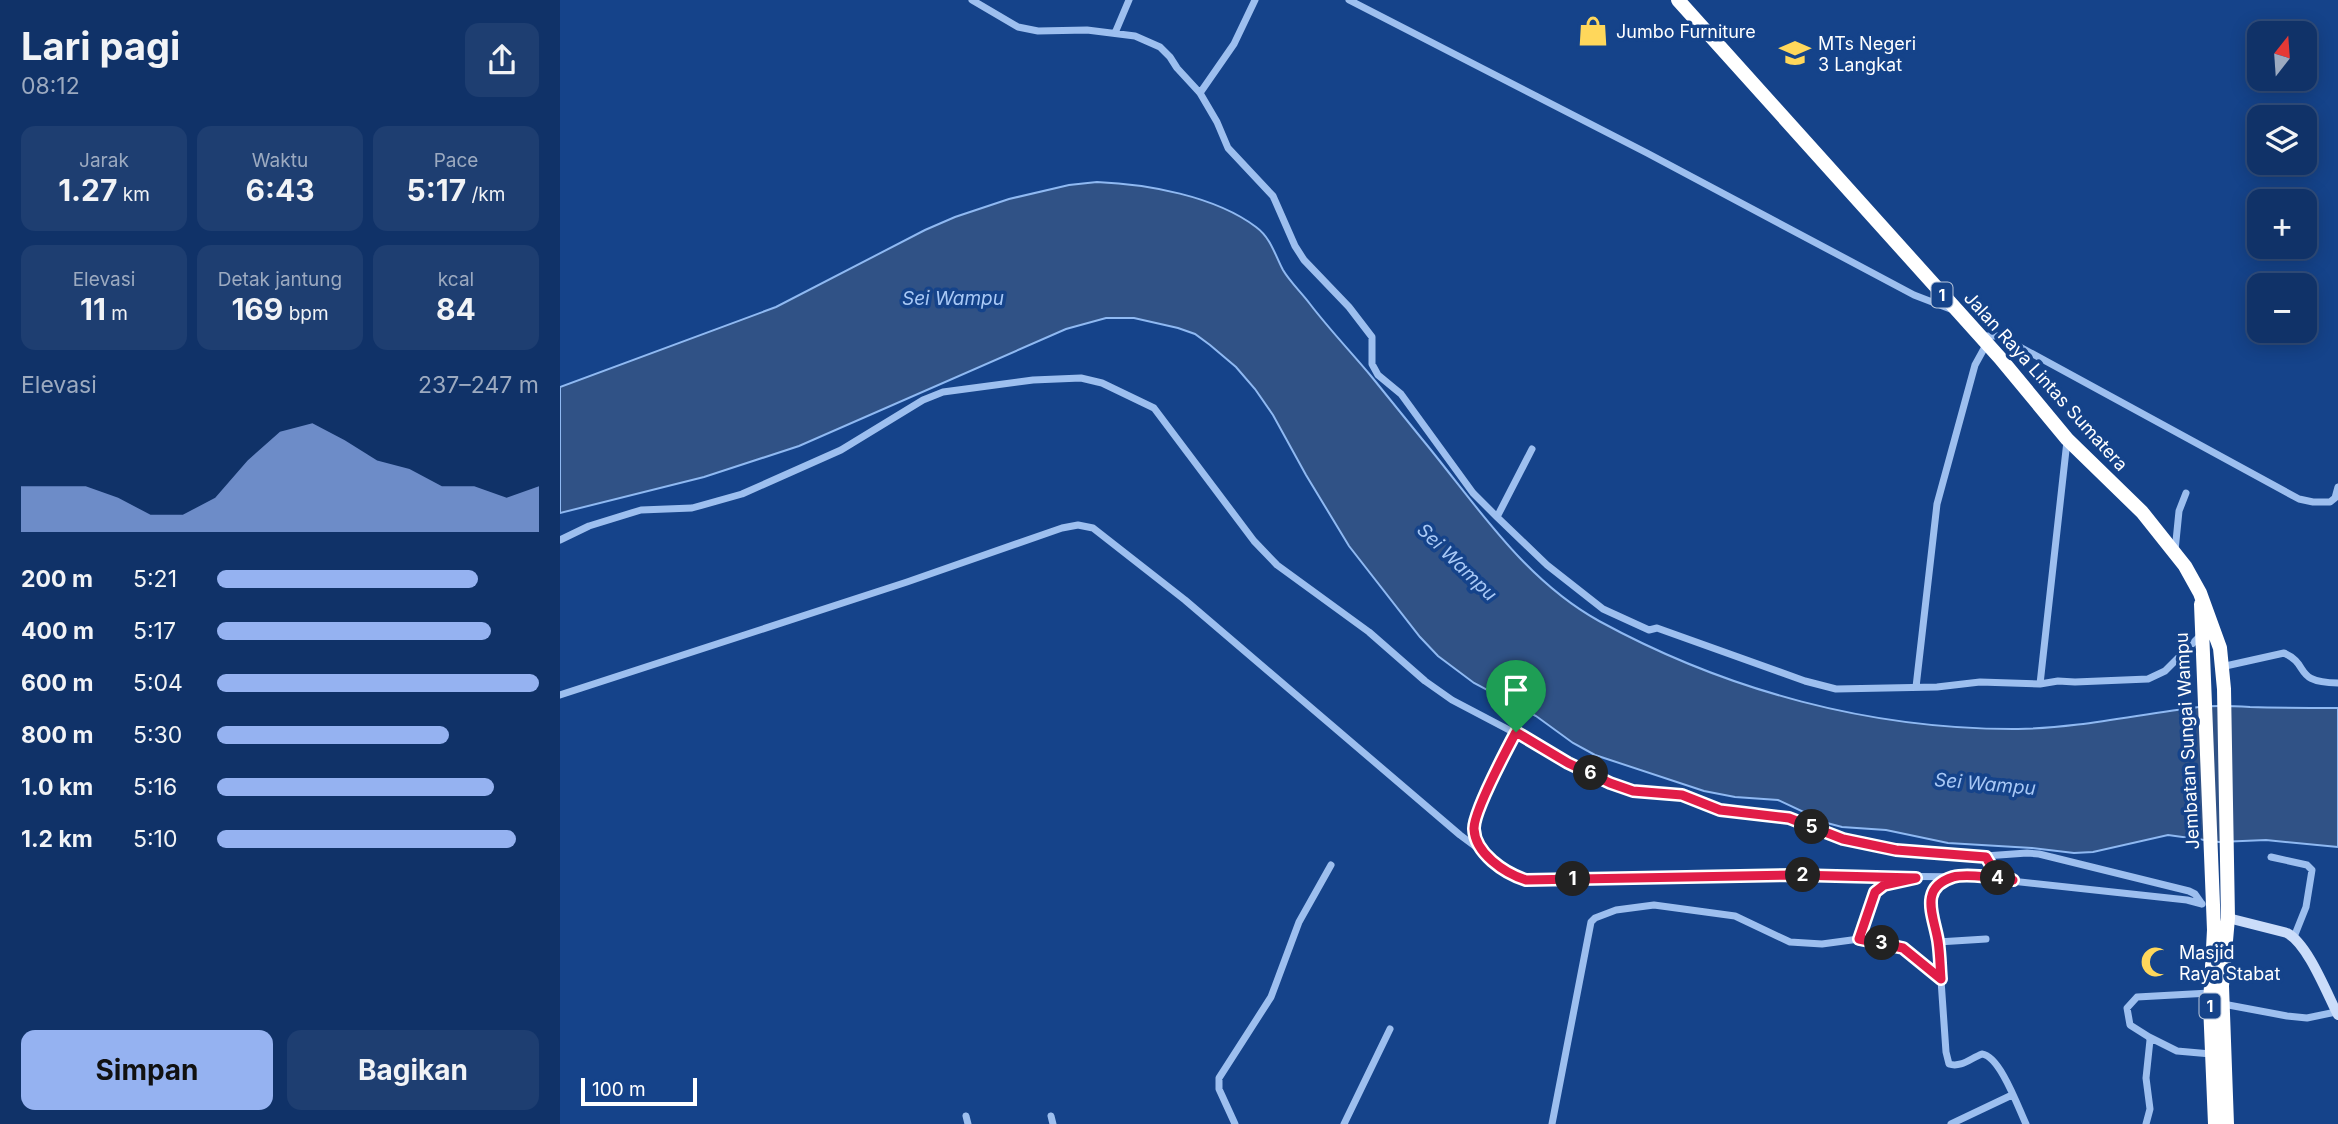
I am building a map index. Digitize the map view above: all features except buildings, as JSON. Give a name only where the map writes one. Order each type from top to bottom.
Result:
[{"type":"highway","name":"Jalan Raya Lintas Sumatera","points":[[1678,0],[2000,358],[2067,439],[2142,512],[2175,551],[2200,593],[2207,630],[2220,648],[2224,689]]},
{"type":"highway","name":"Jembatan Sungai Wampu","points":[[2207,630],[2206,689],[2220,888]]},
{"type":"highway","name":"Jembatan Sungai Wampu","points":[[2220,888],[2224,689]]},
{"type":"highway","name":"1","points":[[2215,1124],[2211,1054],[2214,930],[2207,906],[2220,888]]},
{"type":"highway","name":"1","points":[[2220,888],[2228,918],[2214,1000],[2227,1124]]},
{"type":"street","points":[[972,0],[1018,27],[1038,31],[1115,33],[1135,36],[1160,47],[1200,93],[1228,148],[1273,196],[1304,260],[1349,307],[1372,337],[1372,365],[1378,375],[1401,394],[1473,493],[1547,565],[1604,609],[1649,631],[1657,628],[1805,681],[1836,688],[2148,679],[2165,671],[2207,630]]},
{"type":"street","points":[[1115,33],[1129,0]]},
{"type":"street","points":[[1200,93],[1234,44],[1255,0]]},
{"type":"street","points":[[1349,0],[1647,153],[1914,295],[1957,312]]},
{"type":"street","points":[[1916,687],[1937,504],[1983,341],[1997,336],[2009,341],[2299,499],[2330,502],[2335,498],[2338,487]]},
{"type":"street","points":[[560,540],[589,526],[640,510],[692,508],[742,495],[841,450],[923,400],[943,392],[1033,380],[1089,380],[1130,395],[1160,413],[1254,541],[1277,565],[1369,632],[1425,681],[1451,700],[1610,783],[1633,791],[1682,795],[1720,810],[1789,818],[1843,839],[1896,850],[1986,857],[2016,853],[2039,854],[2189,891],[2207,906]]},
{"type":"street","points":[[2040,684],[2067,439]]},
{"type":"street","points":[[1497,517],[1532,449]]},
{"type":"street","points":[[2175,551],[2179,511],[2186,493]]},
{"type":"street","points":[[560,695],[920,578],[1062,528],[1086,525],[1185,600],[1480,850],[1511,873],[1533,881],[1741,875],[1951,877],[2013,880],[2187,900],[2207,906]]},
{"type":"street","points":[[2221,667],[2284,653],[2294,659],[2309,679],[2319,683],[2338,683]]},
{"type":"street","points":[[1480,850],[1475,822],[1516,732]]},
{"type":"street","points":[[1986,857],[1992,868],[2001,876],[2013,880]]},
{"type":"street","points":[[2271,857],[2307,865],[2312,870],[2306,907],[2294,937]]},
{"type":"street","points":[[1235,1124],[1222,1096],[1220,1079],[1271,997],[1299,922],[1331,865]]},
{"type":"street","points":[[1951,877],[1934,889],[1931,896],[1931,911],[1938,942],[1947,1058],[1949,1064],[1955,1065],[1979,1054],[1987,1054],[1995,1060],[2026,1124]]},
{"type":"street","points":[[1859,939],[1875,892],[1884,885],[1916,878]]},
{"type":"street","points":[[1552,1124],[1590,925],[1595,918],[1616,910],[1659,905],[1740,917],[1790,942],[1822,944],[1859,939],[1903,948],[1941,979]]},
{"type":"street","points":[[2211,1054],[2177,1051],[2149,1037],[2130,1025],[2127,1008],[2137,997],[2214,1000],[2307,1018],[2337,1014],[2294,937],[2228,918]]},
{"type":"street","points":[[1938,942],[1986,939]]},
{"type":"street","points":[[1344,1124],[1390,1029]]},
{"type":"street","points":[[2146,1124],[2150,1109],[2146,1078],[2149,1037]]},
{"type":"street","points":[[1951,1124],[2012,1096]]},
{"type":"water","name":"Sei Wampu","points":[[1097,182],[1158,189],[1201,200],[1239,216],[1261,231],[1289,279],[1371,376],[1481,514],[1547,584],[1599,621],[1698,668],[1749,686],[1855,714],[1909,722],[1963,728],[2018,729],[2087,723],[2205,706],[2338,708],[2338,847],[2266,840],[2219,842],[2168,835],[2093,852],[2074,853],[1948,843],[1886,830],[1842,827],[1827,823],[1778,800],[1735,797],[1704,791],[1595,755],[1573,743],[1536,716],[1474,683],[1438,656],[1349,546],[1273,415],[1236,367],[1195,334],[1134,318],[1106,318],[1066,329],[799,446],[704,477],[560,513],[560,387],[776,307],[955,217],[1009,199],[1069,185]]},
{"type":"place","name":"Jumbo Furniture","points":[[1593,31]]},
{"type":"place","name":"MTs Negeri 3 Langkat","points":[[1795,53]]},
{"type":"place","name":"Masjid Raya Stabat","points":[[2156,962]]},
{"type":"route","points":[[1516,732],[1568,763],[1633,791],[1682,795],[1729,812],[1789,818],[1843,839],[1896,850],[1946,856],[1986,857],[1992,868],[2001,876],[2013,880],[1951,877],[1934,889],[1931,911],[1938,942],[1941,979],[1903,948],[1859,939],[1875,892],[1884,885],[1916,878],[1741,875],[1526,880],[1511,873],[1480,850],[1474,828],[1476,817],[1516,732]]}]
